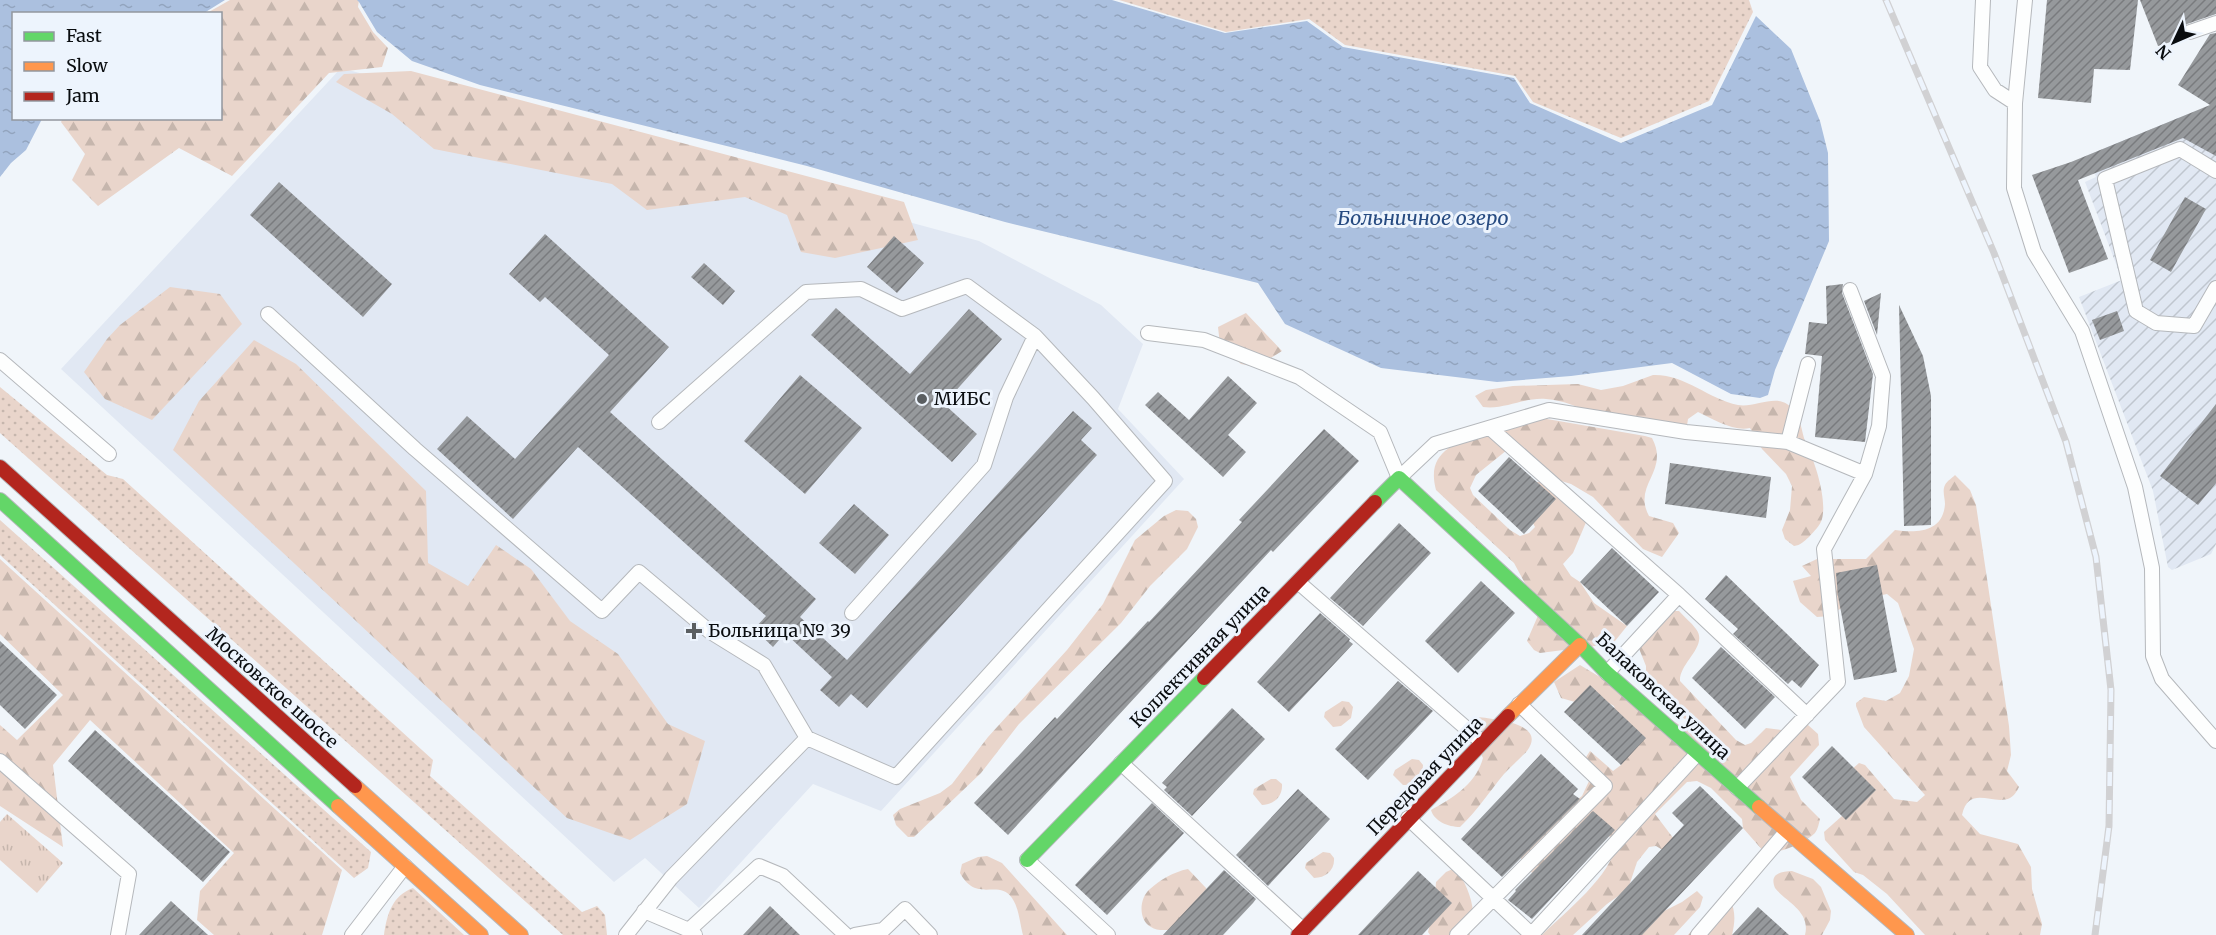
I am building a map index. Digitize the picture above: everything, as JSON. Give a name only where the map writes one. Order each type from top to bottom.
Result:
[{"type":"street","name":"Московское шоссе","points":[[0,467],[520,935]]},
{"type":"street","name":"Коллективная улица","points":[[1027,860],[1399,478]]},
{"type":"street","name":"Балаковская улица","points":[[1399,478],[1697,754],[1907,935]]},
{"type":"street","points":[[0,500],[481,935]]},
{"type":"street","name":"Передовая улица","points":[[1301,932],[1408,818],[1580,645]]},
{"type":"lane","points":[[1983,0],[1980,68],[1995,90],[2015,104]]},
{"type":"lane","points":[[2025,0],[2015,104],[2014,188],[2034,252],[2082,331],[2135,487],[2152,568],[2153,656],[2162,679],[2216,741]]},
{"type":"lane","points":[[2190,32],[2216,23]]},
{"type":"lane","points":[[2216,171],[2180,149],[2105,179],[2136,311],[2156,323],[2194,326],[2216,288]]},
{"type":"lane","points":[[268,314],[415,449],[602,611],[639,572],[709,631],[764,665],[807,738],[897,777],[1165,481],[1035,336],[967,286],[902,309],[861,289],[806,292],[659,422]]},
{"type":"lane","points":[[1737,788],[1838,682],[1824,549],[1865,474],[1879,426],[1883,376],[1850,290]]},
{"type":"lane","points":[[1148,333],[1204,340],[1299,377],[1380,432],[1399,478],[1435,444],[1549,410],[1686,432],[1788,442],[1865,474]]},
{"type":"lane","points":[[852,613],[984,465],[1006,397],[1035,336]]},
{"type":"lane","points":[[0,360],[109,454]]},
{"type":"lane","points":[[1788,442],[1808,364]]},
{"type":"lane","points":[[1490,428],[1679,595],[1806,715]]},
{"type":"lane","points":[[1298,582],[1482,742]]},
{"type":"lane","points":[[1607,673],[1679,595]]},
{"type":"lane","points":[[1457,935],[1605,786],[1519,704]]},
{"type":"lane","points":[[626,935],[671,878],[807,738]]},
{"type":"lane","points":[[1408,818],[1531,935],[1697,754]]},
{"type":"lane","points":[[0,761],[129,874],[118,935]]},
{"type":"lane","points":[[1121,763],[1301,932]]},
{"type":"lane","points":[[1698,935],[1787,831]]},
{"type":"lane","points":[[1027,860],[1108,935]]},
{"type":"lane","points":[[356,933],[405,866]]},
{"type":"lane","points":[[644,911],[692,932],[759,866],[783,876],[846,935]]},
{"type":"lane","points":[[855,935],[884,930],[905,909],[930,935]]},
{"type":"shaded area","name":"Больница № 39","points":[[341,68],[979,241],[1101,305],[1143,344],[1118,409],[1184,479],[881,811],[813,784],[699,908],[645,858],[614,882],[61,369]]},
{"type":"shaded area","points":[[2188,114],[2216,130],[2216,544],[2211,554],[2172,570],[2168,567],[2153,491],[2079,297],[2122,280],[2085,182],[2096,177],[2088,155]]},
{"type":"green space","points":[[230,0],[359,0],[358,7],[373,32],[388,48],[382,67],[329,73],[232,176],[179,148],[98,206],[72,180],[85,154],[61,122],[62,120],[222,120],[222,12],[209,12]]},
{"type":"green space","points":[[1119,0],[1749,0],[1753,12],[1709,101],[1621,138],[1533,102],[1515,76],[1345,45],[1309,19],[1226,32]]},
{"type":"green space","points":[[411,71],[904,202],[918,240],[835,258],[801,252],[787,215],[745,197],[647,210],[612,184],[434,149],[392,114],[336,82],[344,74]]},
{"type":"green space","points":[[170,287],[220,294],[242,324],[152,420],[105,399],[84,372],[107,339],[120,325]]},
{"type":"green space","points":[[1246,313],[1282,351],[1256,367],[1241,364],[1220,345],[1218,327]]},
{"type":"green space","points":[[254,340],[296,364],[426,491],[428,563],[468,586],[496,545],[531,569],[570,621],[618,654],[668,724],[705,741],[687,804],[630,840],[567,818],[173,450],[199,401]]},
{"type":"green space","points":[[1653,375],[1676,378],[1717,398],[1738,405],[1776,401],[1792,408],[1799,418],[1822,493],[1822,519],[1809,537],[1794,546],[1785,539],[1782,530],[1790,510],[1792,486],[1786,474],[1762,449],[1750,428],[1730,427],[1698,412],[1688,419],[1686,432],[1606,416],[1553,400],[1538,399],[1499,407],[1483,407],[1475,396],[1486,390],[1513,386],[1578,384],[1601,390],[1623,386]]},
{"type":"green space","points":[[0,387],[107,475],[123,479],[433,760],[430,776],[582,912],[597,906],[605,915],[607,935],[563,935],[0,433]]},
{"type":"green space","points":[[1524,415],[1652,438],[1657,460],[1647,486],[1645,505],[1649,516],[1673,523],[1679,533],[1662,557],[1643,549],[1593,497],[1571,484],[1558,480],[1536,458],[1525,452],[1507,450],[1476,475],[1470,488],[1473,495],[1510,530],[1520,536],[1529,533],[1535,527],[1517,492],[1522,482],[1544,482],[1587,520],[1573,553],[1563,564],[1571,576],[1580,582],[1594,603],[1627,626],[1611,646],[1540,653],[1534,650],[1527,641],[1540,611],[1514,563],[1436,490],[1435,467],[1444,452],[1461,441]]},
{"type":"green space","points":[[1955,475],[1970,490],[1976,505],[2009,726],[2011,755],[2007,771],[2019,787],[2014,795],[2003,800],[1976,798],[1970,800],[1962,815],[1980,834],[2018,844],[2031,867],[2032,889],[2042,924],[2040,935],[1925,935],[1887,894],[1863,875],[1854,872],[1825,840],[1824,832],[1842,816],[1841,779],[1859,763],[1865,765],[1894,799],[1917,802],[1925,795],[1864,727],[1856,706],[1856,703],[1864,697],[1886,701],[1900,693],[1909,676],[1914,649],[1898,603],[1887,594],[1850,602],[1830,616],[1817,617],[1800,602],[1793,581],[1811,576],[1802,566],[1817,559],[1866,559],[1895,530],[1920,531],[1934,526],[1943,514],[1945,485]]},
{"type":"green space","points":[[1176,510],[1188,511],[1196,519],[1198,527],[1187,549],[1150,586],[1121,623],[1019,724],[981,773],[914,837],[908,837],[896,825],[893,815],[900,809],[940,793],[952,784],[988,737],[1067,650],[1103,604],[1135,540],[1164,516]]},
{"type":"green space","points":[[0,520],[371,852],[368,868],[354,878],[0,555]]},
{"type":"green space","points":[[0,559],[342,870],[322,935],[214,935],[197,920],[200,891],[234,853],[90,720],[53,765],[63,847],[0,806],[0,725],[17,740],[63,695],[0,634]]},
{"type":"green space","points":[[1666,611],[1679,611],[1694,626],[1699,635],[1699,642],[1681,674],[1680,681],[1736,740],[1745,745],[1751,743],[1766,728],[1781,730],[1808,725],[1818,734],[1819,745],[1790,777],[1801,800],[1820,819],[1818,828],[1810,837],[1792,847],[1765,853],[1743,828],[1742,819],[1711,788],[1697,781],[1687,782],[1655,814],[1680,847],[1675,851],[1656,846],[1649,847],[1637,862],[1628,889],[1607,904],[1573,935],[1542,935],[1597,880],[1613,855],[1616,843],[1607,834],[1532,873],[1517,853],[1582,796],[1590,779],[1584,760],[1590,751],[1613,771],[1621,765],[1626,755],[1614,706],[1604,700],[1575,702],[1561,698],[1554,682],[1580,665],[1708,742],[1685,719],[1661,704],[1649,692],[1646,685],[1646,666],[1638,646]]},
{"type":"green space","points":[[1342,701],[1349,702],[1353,707],[1351,718],[1341,726],[1333,727],[1324,717],[1325,712]]},
{"type":"green space","points":[[1478,717],[1506,721],[1525,728],[1532,742],[1527,751],[1504,774],[1466,821],[1460,827],[1451,826],[1438,820],[1431,810],[1463,789],[1480,767],[1483,758],[1466,725],[1470,720]]},
{"type":"green space","points":[[1412,759],[1419,760],[1423,765],[1422,773],[1415,782],[1403,785],[1393,775],[1395,770]]},
{"type":"green space","points":[[1271,779],[1276,779],[1282,784],[1281,793],[1273,802],[1262,805],[1253,794],[1254,789]]},
{"type":"green space","points":[[7,814],[63,863],[37,893],[0,860],[0,822]]},
{"type":"green space","points":[[1323,852],[1330,853],[1334,858],[1333,866],[1326,875],[1314,878],[1305,868],[1306,863]]},
{"type":"green space","points":[[987,856],[1002,863],[1067,935],[1023,935],[1016,906],[1006,892],[980,889],[967,882],[960,873],[962,864]]},
{"type":"green space","points":[[1455,868],[1471,900],[1473,912],[1470,935],[1430,935],[1428,932],[1434,909],[1436,882],[1446,872]]},
{"type":"green space","points":[[1188,869],[1206,888],[1209,897],[1170,930],[1160,930],[1147,924],[1142,914],[1142,903],[1146,893],[1167,877]]},
{"type":"green space","points":[[1792,871],[1813,879],[1821,887],[1831,911],[1830,920],[1822,935],[1805,935],[1806,927],[1801,913],[1775,888],[1774,879],[1777,874]]},
{"type":"green space","points":[[413,888],[464,935],[384,935],[395,901]]},
{"type":"green space","points":[[1697,891],[1703,897],[1700,907],[1674,935],[1637,935],[1660,913]]},
{"type":"green space","points":[[1722,897],[1730,899],[1733,908],[1732,935],[1688,935]]},
{"type":"water","points":[[0,0],[225,0],[206,12],[12,12],[12,120],[41,120],[26,150],[0,177]]},
{"type":"water","name":"Больничное озеро","points":[[357,0],[1112,0],[1225,33],[1307,21],[1343,47],[1514,78],[1530,103],[1621,143],[1712,105],[1756,16],[1791,49],[1820,121],[1828,153],[1829,241],[1775,370],[1768,395],[1760,398],[1731,394],[1672,363],[1571,376],[1497,382],[1381,368],[1285,324],[1258,283],[1005,222],[807,166],[480,85],[412,61],[377,32]]},
{"type":"building","points":[[2047,0],[2138,0],[2130,70],[2094,69],[2091,103],[2038,98]]},
{"type":"building","points":[[2140,0],[2216,0],[2216,14],[2187,24],[2181,30],[2183,38],[2158,46]]},
{"type":"building","points":[[2216,33],[2216,156],[2183,138],[2078,180],[2108,259],[2069,273],[2032,175],[2071,162],[2210,105],[2178,85],[2210,34]]},
{"type":"building","points":[[279,182],[392,284],[363,317],[250,215]]},
{"type":"building","points":[[2185,197],[2206,209],[2171,272],[2150,260]]},
{"type":"building","points":[[545,234],[669,347],[610,412],[816,599],[800,617],[847,660],[1073,411],[1092,428],[1081,440],[1097,455],[867,708],[851,694],[839,707],[820,690],[832,677],[785,633],[773,647],[754,629],[766,616],[578,447],[513,519],[437,449],[467,416],[515,459],[609,355],[545,297],[540,302],[509,274]]},
{"type":"building","points":[[894,236],[924,263],[897,293],[867,267]]},
{"type":"building","points":[[704,263],[735,291],[723,305],[691,277]]},
{"type":"building","points":[[1843,284],[1842,293],[1873,374],[1865,442],[1815,437],[1822,356],[1805,354],[1809,322],[1827,324],[1826,286]]},
{"type":"building","points":[[1881,293],[1877,335],[1864,301]]},
{"type":"building","points":[[1899,305],[1923,356],[1931,396],[1931,525],[1904,526]]},
{"type":"building","points":[[836,308],[910,374],[969,309],[1002,339],[944,404],[977,434],[952,462],[811,335]]},
{"type":"building","points":[[2117,311],[2124,331],[2100,340],[2092,320]]},
{"type":"building","points":[[800,375],[862,428],[805,494],[744,441]]},
{"type":"building","points":[[1228,376],[1257,403],[1228,435],[1246,452],[1223,477],[1145,405],[1158,392],[1189,420]]},
{"type":"building","points":[[2216,404],[2216,483],[2198,505],[2160,476]]},
{"type":"building","points":[[1324,429],[1359,461],[1273,552],[1271,550],[1008,835],[974,803],[1149,622],[1242,522],[1239,520]]},
{"type":"building","points":[[1509,457],[1556,499],[1524,534],[1478,491]]},
{"type":"building","points":[[1670,463],[1771,477],[1766,518],[1665,504]]},
{"type":"building","points":[[854,504],[889,535],[855,574],[819,543]]},
{"type":"building","points":[[1399,523],[1431,553],[1363,626],[1330,598]]},
{"type":"building","points":[[1612,548],[1659,592],[1627,626],[1580,582]]},
{"type":"building","points":[[1877,565],[1897,672],[1854,680],[1838,596],[1836,573]]},
{"type":"building","points":[[1726,575],[1819,665],[1801,688],[1792,680],[1788,684],[1733,634],[1738,629],[1705,599]]},
{"type":"building","points":[[1481,581],[1515,613],[1458,673],[1425,641]]},
{"type":"building","points":[[1320,613],[1353,644],[1289,712],[1257,682]]},
{"type":"building","points":[[0,641],[57,695],[25,729],[0,705]]},
{"type":"building","points":[[1721,647],[1775,697],[1745,729],[1692,678]]},
{"type":"building","points":[[1398,681],[1433,711],[1368,780],[1335,749]]},
{"type":"building","points":[[1590,685],[1646,738],[1621,765],[1564,712]]},
{"type":"building","points":[[1232,708],[1265,739],[1192,816],[1164,790],[1167,787],[1162,783]]},
{"type":"building","points":[[95,730],[230,852],[203,882],[68,761]]},
{"type":"building","points":[[1832,746],[1876,790],[1846,820],[1802,777]]},
{"type":"building","points":[[1541,754],[1578,789],[1573,794],[1580,799],[1502,877],[1461,839]]},
{"type":"building","points":[[1700,786],[1743,828],[1642,935],[1582,935],[1684,825],[1672,813]]},
{"type":"building","points":[[1298,789],[1330,819],[1268,886],[1236,855]]},
{"type":"building","points":[[1152,803],[1184,833],[1107,915],[1075,885]]},
{"type":"building","points":[[1593,811],[1615,830],[1532,919],[1508,900],[1515,890]]},
{"type":"building","points":[[1224,870],[1256,899],[1223,935],[1163,935]]},
{"type":"building","points":[[1418,871],[1452,903],[1422,935],[1358,935]]},
{"type":"building","points":[[171,901],[208,935],[139,935]]},
{"type":"building","points":[[770,906],[800,935],[743,935]]},
{"type":"building","points":[[1758,907],[1789,935],[1732,935]]},
{"type":"railway","points":[[1886,0],[1994,253],[2066,442],[2096,557],[2111,690],[2109,826],[2095,935]]},
{"type":"traffic: fast","points":[[1375,502],[1399,478],[1580,645],[1607,673],[1759,807]]},
{"type":"traffic: fast","points":[[0,500],[338,806]]},
{"type":"traffic: fast","points":[[1027,860],[1204,678]]},
{"type":"traffic: slow","points":[[1508,716],[1580,645]]},
{"type":"traffic: slow","points":[[355,786],[521,935]]},
{"type":"traffic: slow","points":[[338,806],[481,935]]},
{"type":"traffic: slow","points":[[1759,807],[1907,935]]},
{"type":"traffic: jam","points":[[0,467],[355,786]]},
{"type":"traffic: jam","points":[[1204,678],[1375,502]]},
{"type":"traffic: jam","points":[[1298,935],[1508,716]]},
{"type":"place","name":"МИБС","points":[[922,399]]},
{"type":"place","name":"Больница № 39","points":[[694,631]]}]
